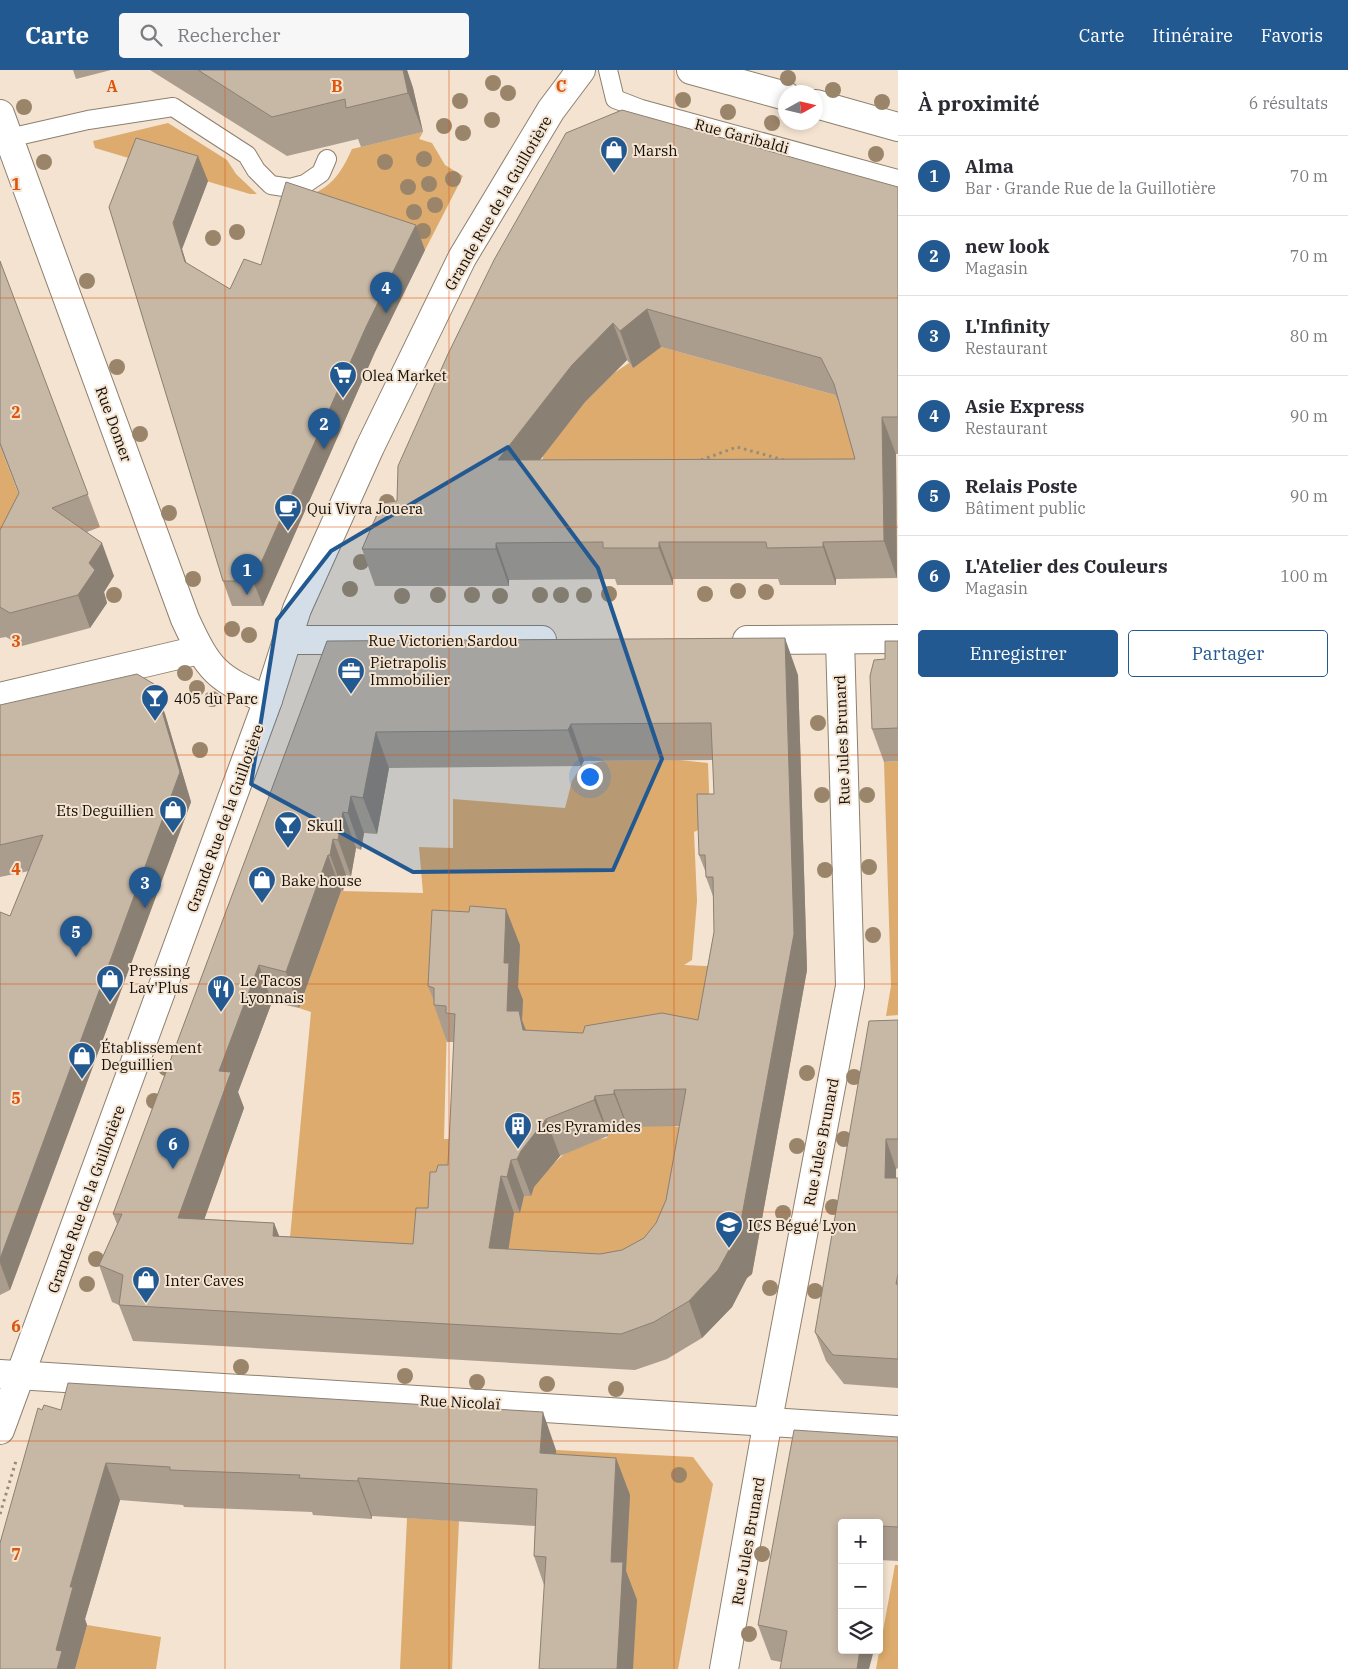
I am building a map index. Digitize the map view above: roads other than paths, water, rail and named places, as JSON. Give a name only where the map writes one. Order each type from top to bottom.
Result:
[{"type":"street","name":"Grande Rue de la Guillotière","points":[[0,1430],[11,1374],[268,700],[297,609],[370,446],[462,258],[551,110],[581,70]]},
{"type":"street","points":[[691,70],[778,94]]},
{"type":"street","points":[[823,106],[898,127]]},
{"type":"street","name":"Rue Domer","points":[[4,126],[185,619],[199,650],[212,668],[226,681],[268,700]]},
{"type":"street","points":[[720,640],[898,639]]},
{"type":"street","name":"Rue Victorien Sardou","points":[[288,640],[571,640]]},
{"type":"street","name":"Rue Jules Brunard","points":[[724,1669],[768,1420],[850,986],[840,640]]},
{"type":"street","points":[[0,698],[199,650]]},
{"type":"street","name":"Rue Nicolaï","points":[[11,1374],[768,1420],[898,1430]]},
{"type":"lane","name":"Rue Garibaldi","points":[[608,70],[615,98],[641,109],[898,179]]},
{"type":"lane","points":[[4,126],[88,120],[173,107],[247,155],[256,170],[271,185],[290,188],[305,184],[321,172],[327,159]]},
{"type":"place","name":"Marsh","points":[[614,174]]},
{"type":"place","name":"Asie Express","points":[[386,313]]},
{"type":"place","name":"Olea Market","points":[[343,399]]},
{"type":"place","name":"new look","points":[[324,449]]},
{"type":"place","name":"Qui Vivra Jouera","points":[[288,532]]},
{"type":"place","name":"Alma","points":[[247,595]]},
{"type":"place","name":"Pietrapolis Immobilier","points":[[351,695]]},
{"type":"place","name":"405 du Parc","points":[[155,722]]},
{"type":"place","name":"Ets Deguillien","points":[[173,834]]},
{"type":"place","name":"Skull","points":[[288,849]]},
{"type":"place","name":"Bake house","points":[[262,904]]},
{"type":"place","name":"L'Infinity","points":[[145,908]]},
{"type":"place","name":"Relais Poste","points":[[76,957]]},
{"type":"place","name":"Pressing Lav'Plus","points":[[110,1003]]},
{"type":"place","name":"Le Tacos Lyonnais","points":[[221,1013]]},
{"type":"place","name":"Établissement Deguillien","points":[[82,1080]]},
{"type":"place","name":"Les Pyramides","points":[[518,1150]]},
{"type":"place","name":"L'Atelier des Couleurs","points":[[173,1169]]},
{"type":"place","name":"ICS Bégué Lyon","points":[[729,1249]]},
{"type":"place","name":"Inter Caves","points":[[146,1304]]}]
